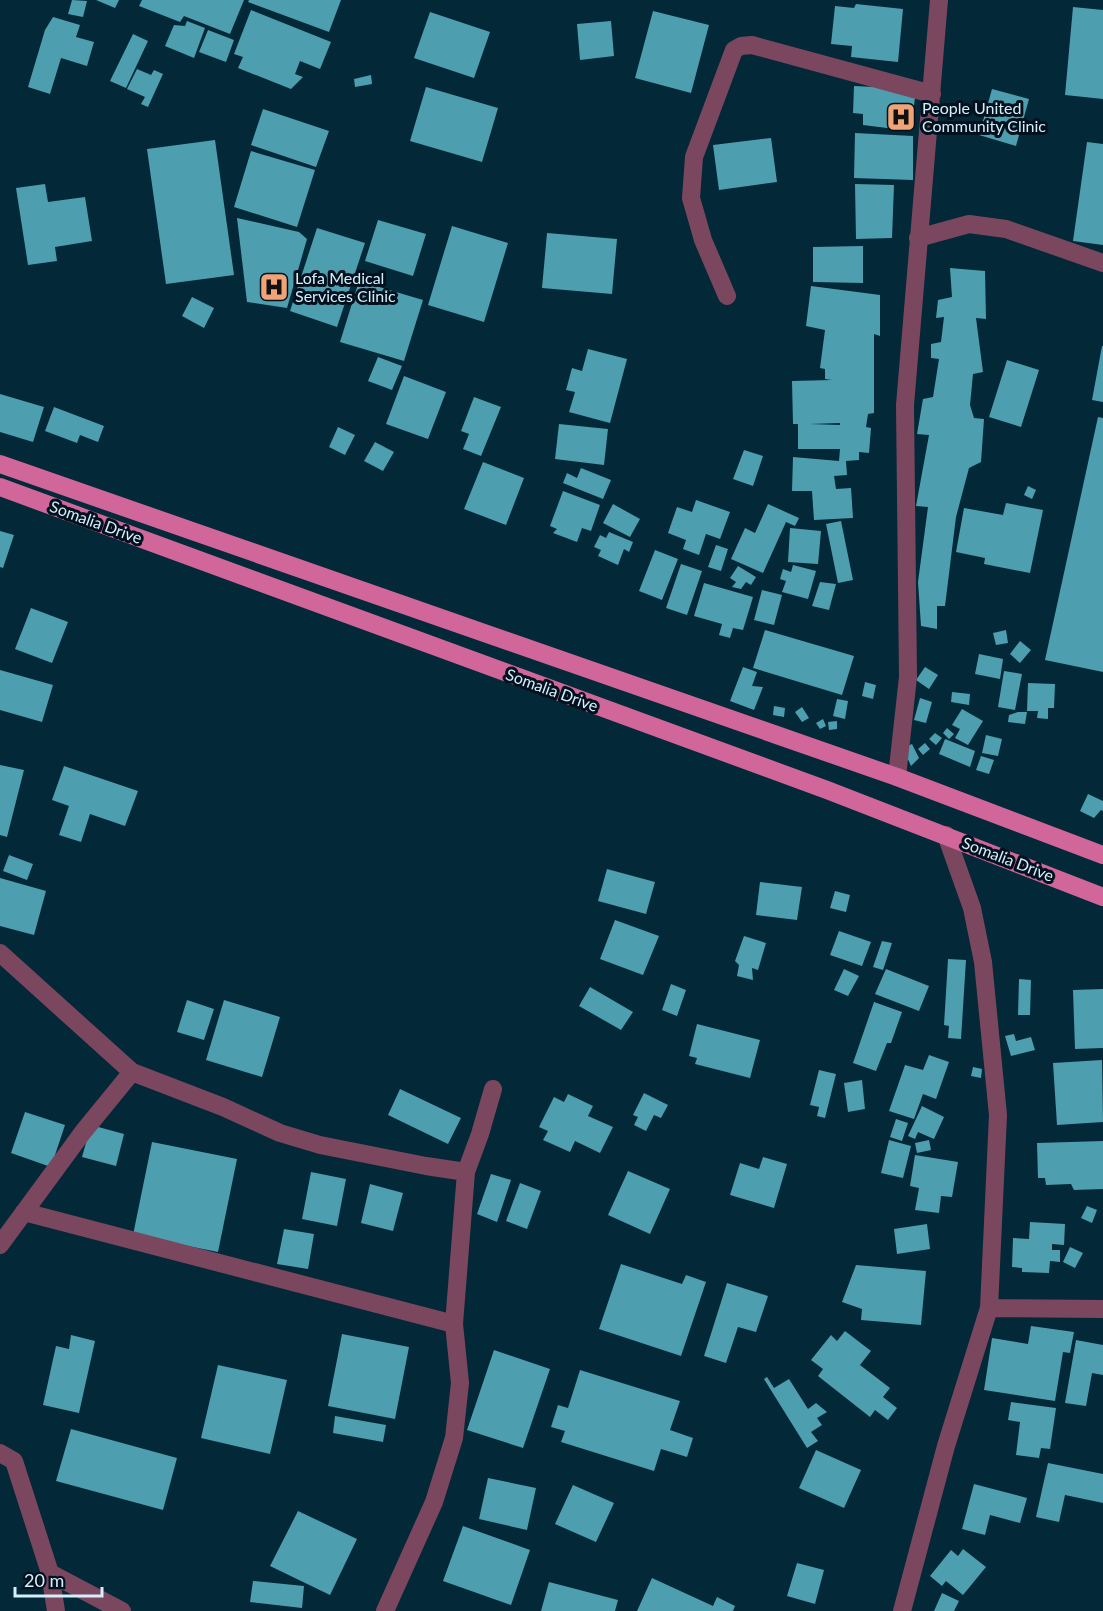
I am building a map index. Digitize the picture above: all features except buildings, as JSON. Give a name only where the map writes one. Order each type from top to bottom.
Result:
[{"type":"main road","name":"Somalia Drive","points":[[0,464],[897,777],[1103,855]]},
{"type":"main road","name":"Somalia Drive","points":[[0,487],[946,835],[1103,897]]},
{"type":"street","points":[[897,777],[908,677],[905,405],[939,0]]},
{"type":"street","points":[[727,296],[703,240],[691,198],[694,157],[734,50],[741,46],[752,45],[932,94]]},
{"type":"street","points":[[918,238],[969,224],[1006,229],[1103,263]]},
{"type":"street","points":[[902,1611],[946,1446],[989,1308],[997,1103],[983,962],[972,908],[946,835]]},
{"type":"street","points":[[0,953],[132,1072],[223,1107],[280,1133],[300,1139],[426,1166],[466,1172]]},
{"type":"street","points":[[0,1245],[83,1132],[132,1072]]},
{"type":"street","points":[[385,1611],[434,1502],[454,1438],[460,1383],[454,1324],[466,1172],[493,1089]]},
{"type":"street","points":[[24,1212],[454,1324]]},
{"type":"street","points":[[989,1308],[1103,1309]]},
{"type":"street","points":[[0,1453],[14,1461],[50,1573],[56,1611]]},
{"type":"street","points":[[50,1573],[122,1611]]},
{"type":"place","name":"People United Community Clinic","points":[[901,117]]},
{"type":"place","name":"Lofa Medical Services Clinic","points":[[274,287]]}]
